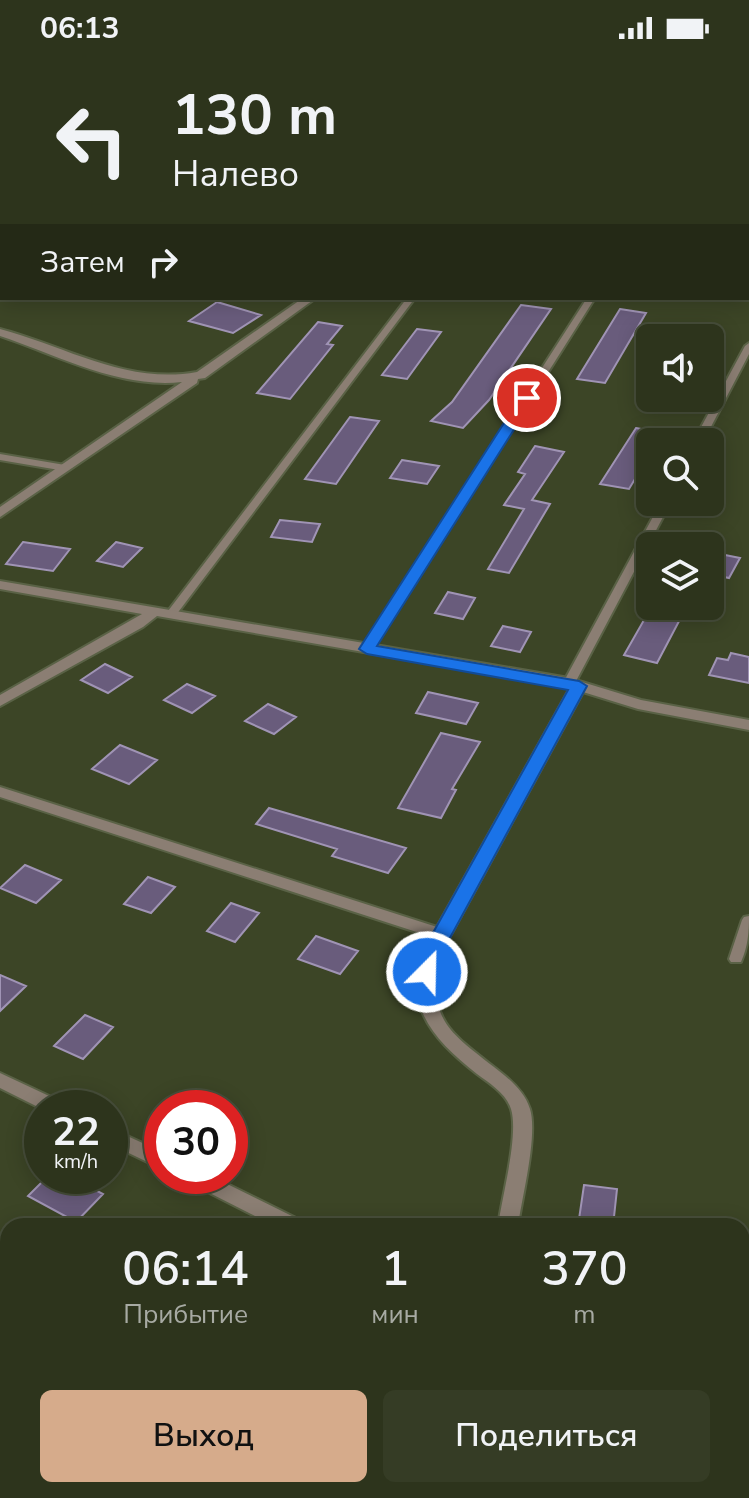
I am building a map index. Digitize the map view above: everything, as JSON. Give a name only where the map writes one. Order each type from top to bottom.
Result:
[{"type":"street","points":[[0,513],[307,300]]},
{"type":"street","points":[[0,332],[137,376],[166,382],[201,375]]},
{"type":"street","points":[[0,585],[574,685],[638,704],[749,725]]},
{"type":"street","points":[[0,701],[138,624],[153,612]]},
{"type":"street","points":[[509,1218],[522,1114],[514,1094],[446,1040],[432,1020],[424,994],[427,972],[443,935],[574,685]]},
{"type":"street","points":[[0,792],[443,935]]},
{"type":"street","points":[[0,1080],[24,1092]]},
{"type":"street","points":[[229,1194],[277,1218]]},
{"type":"lane","points":[[172,613],[409,300]]},
{"type":"lane","points":[[367,649],[590,300]]},
{"type":"lane","points":[[705,428],[749,346]]},
{"type":"lane","points":[[0,457],[65,468]]},
{"type":"lane","points":[[574,685],[659,516]]},
{"type":"lane","points":[[736,959],[749,920]]},
{"type":"building","points":[[217,302],[261,315],[233,333],[189,321]]},
{"type":"building","points":[[521,305],[551,309],[489,400],[463,428],[431,421],[452,402]]},
{"type":"building","points":[[620,309],[646,313],[640,324],[636,324],[636,330],[605,383],[577,379]]},
{"type":"building","points":[[318,322],[342,326],[327,344],[333,345],[290,399],[257,393]]},
{"type":"building","points":[[417,329],[441,332],[407,379],[382,375]]},
{"type":"building","points":[[350,417],[379,421],[336,484],[305,479]]},
{"type":"building","points":[[636,428],[636,477],[629,489],[600,484]]},
{"type":"building","points":[[535,446],[564,452],[532,500],[550,504],[509,573],[488,569],[524,509],[504,505],[525,474],[518,472]]},
{"type":"building","points":[[402,460],[439,466],[427,484],[390,478]]},
{"type":"building","points":[[280,520],[320,524],[312,542],[271,537]]},
{"type":"building","points":[[23,542],[70,549],[53,571],[6,564]]},
{"type":"building","points":[[116,542],[142,548],[123,567],[97,561]]},
{"type":"building","points":[[724,555],[740,558],[729,578],[724,577]]},
{"type":"building","points":[[448,592],[475,598],[463,619],[435,613]]},
{"type":"building","points":[[644,620],[680,620],[657,663],[624,655]]},
{"type":"building","points":[[503,626],[531,632],[520,652],[491,646]]},
{"type":"building","points":[[731,653],[749,657],[749,683],[709,675],[717,658],[728,660]]},
{"type":"building","points":[[105,664],[132,677],[108,693],[81,680]]},
{"type":"building","points":[[187,684],[215,696],[192,713],[164,700]]},
{"type":"building","points":[[428,692],[478,703],[466,724],[416,713]]},
{"type":"building","points":[[268,704],[296,717],[274,734],[245,721]]},
{"type":"building","points":[[441,733],[480,742],[452,789],[456,790],[441,818],[398,808]]},
{"type":"building","points":[[120,745],[157,760],[129,784],[92,769]]},
{"type":"building","points":[[269,808],[406,848],[388,873],[332,856],[337,849],[256,824]]},
{"type":"building","points":[[25,865],[61,880],[36,903],[0,888]]},
{"type":"building","points":[[148,877],[175,887],[151,913],[124,904]]},
{"type":"building","points":[[231,903],[259,913],[235,942],[207,931]]},
{"type":"building","points":[[316,936],[358,951],[340,974],[298,959]]},
{"type":"building","points":[[0,975],[26,986],[0,1011]]},
{"type":"building","points":[[85,1015],[113,1027],[83,1059],[54,1046]]},
{"type":"building","points":[[584,1185],[617,1189],[614,1218],[579,1218]]},
{"type":"building","points":[[103,1194],[80,1218],[69,1218],[28,1196]]},
{"type":"route","points":[[427,972],[434,949],[579,686],[367,649],[527,398]]}]
